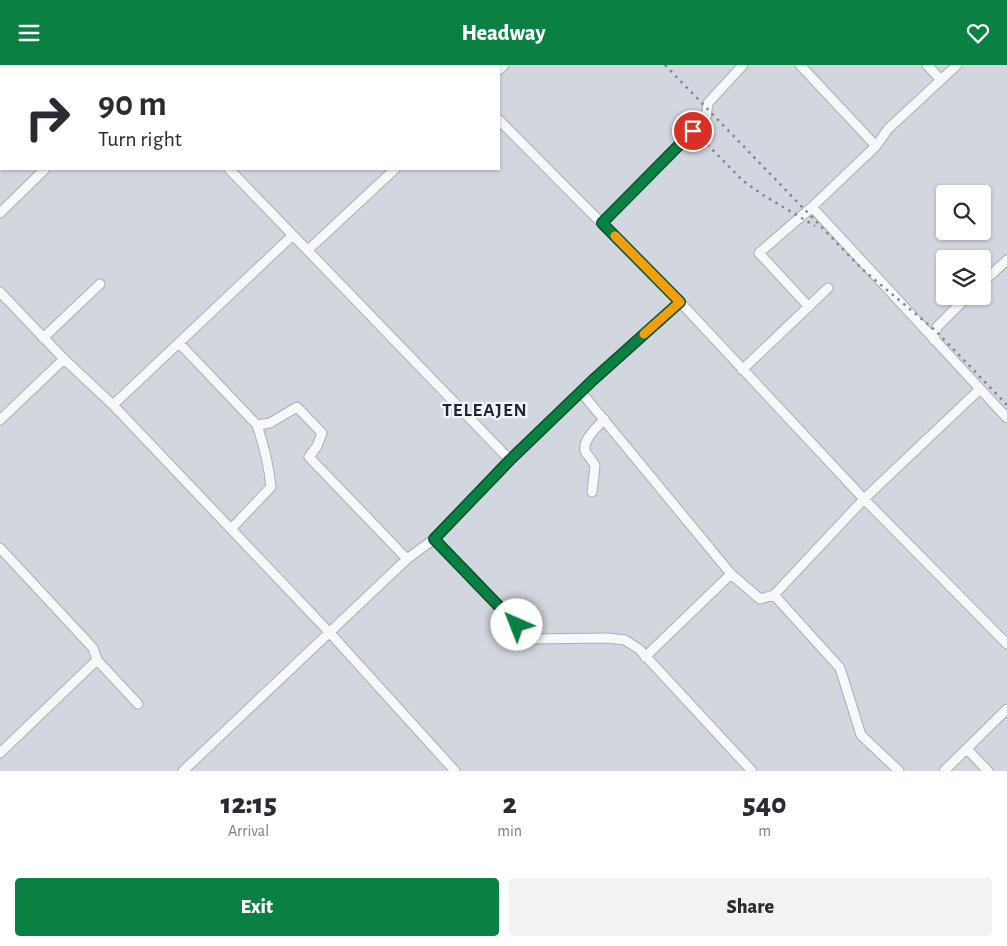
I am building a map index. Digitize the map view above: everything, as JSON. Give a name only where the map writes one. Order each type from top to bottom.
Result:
[{"type":"lane","points":[[602,223],[706,118],[708,103],[743,65]]},
{"type":"lane","points":[[800,65],[876,146]]},
{"type":"lane","points":[[927,65],[941,80]]},
{"type":"lane","points":[[809,307],[759,253],[812,207],[876,146],[888,129],[957,65]]},
{"type":"lane","points":[[500,121],[680,302],[864,499],[1007,644]]},
{"type":"lane","points":[[0,213],[44,170]]},
{"type":"lane","points":[[230,170],[510,460]]},
{"type":"lane","points":[[308,250],[394,170]]},
{"type":"lane","points":[[812,207],[1007,418]]},
{"type":"lane","points":[[114,405],[293,235]]},
{"type":"lane","points":[[991,275],[1007,260]]},
{"type":"lane","points":[[43,338],[100,284]]},
{"type":"lane","points":[[742,370],[828,288]]},
{"type":"lane","points":[[0,292],[64,359],[114,405],[330,633],[455,771]]},
{"type":"lane","points":[[183,771],[407,559],[434,539],[510,460],[680,302]]},
{"type":"lane","points":[[934,340],[937,327],[959,305]]},
{"type":"lane","points":[[180,344],[257,425],[269,467],[271,487],[231,529]]},
{"type":"lane","points":[[0,420],[64,359]]},
{"type":"lane","points":[[581,393],[731,575],[760,599],[774,595],[864,499],[980,389]]},
{"type":"lane","points":[[257,425],[270,423],[296,407],[322,433],[317,447],[309,457],[407,559]]},
{"type":"lane","points":[[592,492],[595,466],[585,447],[592,433],[604,419]]},
{"type":"lane","points":[[434,539],[531,639],[608,638],[625,640],[639,649],[752,771]]},
{"type":"lane","points":[[0,548],[92,648],[97,660],[138,704]]},
{"type":"lane","points":[[645,657],[731,575]]},
{"type":"lane","points":[[774,595],[840,668],[861,735],[899,771]]},
{"type":"lane","points":[[0,753],[97,660]]},
{"type":"lane","points":[[944,771],[1007,709]]},
{"type":"lane","points":[[967,749],[988,771]]},
{"type":"shaded area","points":[[500,65],[1007,65],[1007,771],[0,771],[0,170],[500,170]]},
{"type":"railway","points":[[665,65],[862,269],[936,331],[1007,405]]},
{"type":"railway","points":[[702,139],[742,180],[815,226]]},
{"type":"slow traffic","points":[[615,236],[680,302],[644,334]]},
{"type":"district","name":"TELEAJEN","points":[[485,409]]},
{"type":"route","points":[[517,625],[434,539],[510,460],[593,380],[680,302],[602,223],[693,131]]}]
